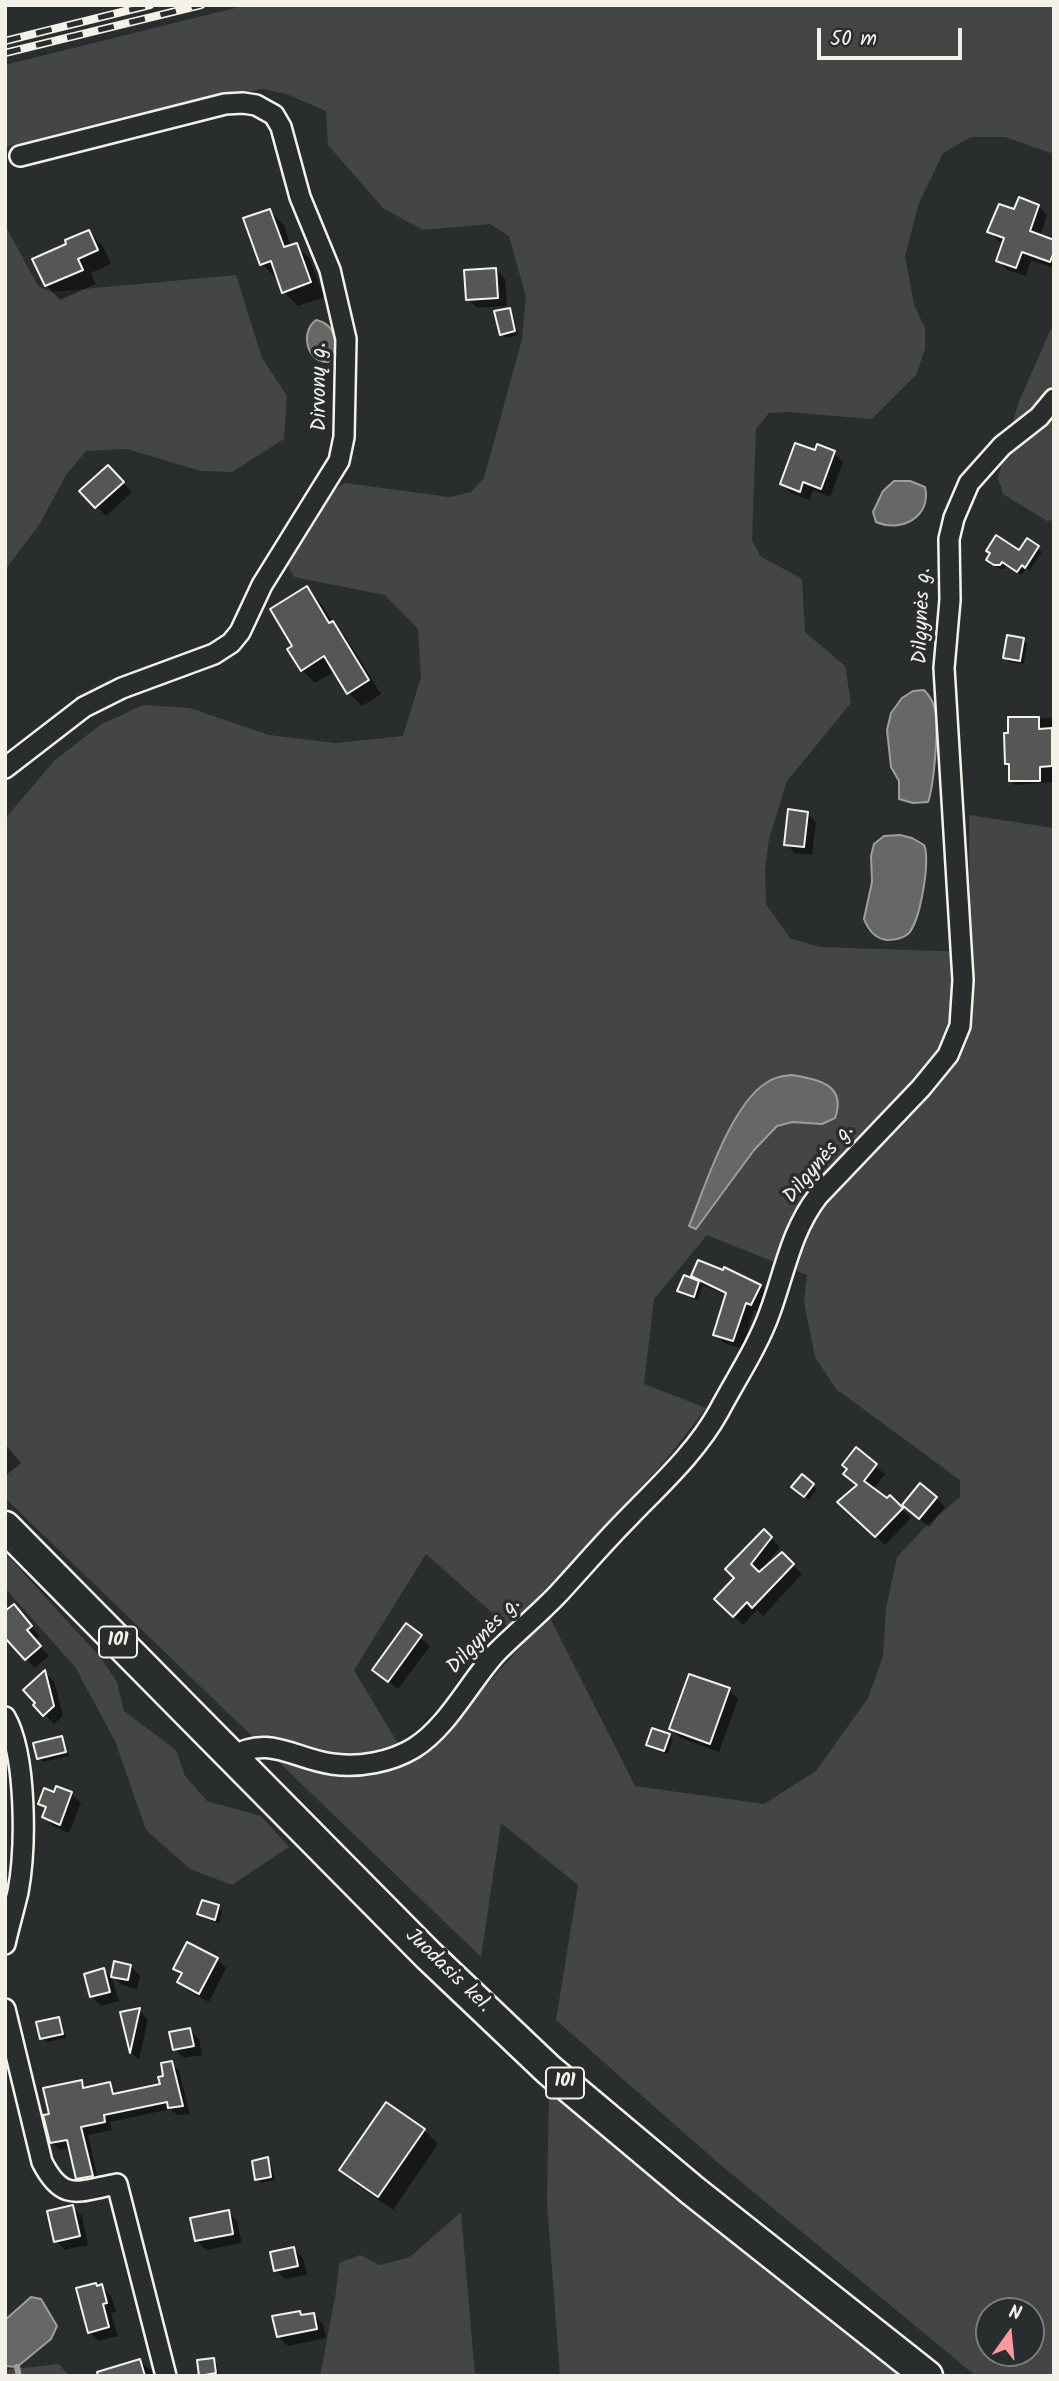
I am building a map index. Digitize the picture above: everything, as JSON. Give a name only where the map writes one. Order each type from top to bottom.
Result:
[{"type":"main road","name":"Juodasis kel.","points":[[5,1527],[428,1955],[549,2070],[692,2190],[927,2376]]},
{"type":"street","name":"Dirvonų g.","points":[[5,768],[84,706],[122,688],[214,653],[231,643],[240,632],[262,585],[339,461],[344,437],[346,391],[346,339],[330,270],[300,197],[281,127],[275,115],[256,105],[225,104],[20,156]]},
{"type":"street","name":"Dilgynės g.","points":[[231,1757],[246,1748],[264,1746],[333,1764],[366,1763],[395,1758],[433,1732],[497,1653],[558,1594],[585,1562],[678,1467],[717,1414],[755,1345],[769,1314],[785,1260],[804,1214],[921,1088],[948,1055],[960,1026],[963,980],[944,668],[950,600],[949,539],[954,518],[969,483],[1002,446],[1039,417],[1054,399]]},
{"type":"street","points":[[5,1717],[13,1730],[17,1748],[22,1813],[18,1891],[5,1944]]},
{"type":"street","points":[[5,2009],[42,2162],[51,2180],[59,2188],[76,2192],[117,2183],[166,2376]]},
{"type":"shaded area","points":[[247,5],[1054,5],[1054,154],[1005,137],[971,137],[943,153],[919,203],[905,256],[914,305],[925,328],[925,349],[916,375],[872,419],[769,413],[756,429],[752,540],[760,556],[802,579],[805,632],[845,666],[851,703],[787,781],[769,839],[765,870],[766,904],[790,938],[820,947],[970,952],[969,815],[1054,828],[1054,2376],[976,2376],[716,2161],[556,2020],[578,1885],[501,1823],[481,1957],[5,1498],[5,819],[54,761],[100,725],[143,705],[190,708],[269,735],[335,743],[403,736],[421,677],[418,629],[385,595],[294,577],[287,564],[324,496],[345,483],[449,497],[471,492],[484,478],[522,339],[526,297],[509,236],[490,224],[423,230],[383,208],[328,145],[326,111],[287,94],[262,89],[134,114],[5,147],[5,65]],"holes":[[[707,1235],[807,1275],[804,1302],[815,1357],[836,1389],[960,1480],[960,1497],[928,1524],[897,1557],[886,1608],[883,1656],[868,1698],[816,1771],[764,1804],[635,1786],[539,1596],[666,1460],[706,1408],[644,1384],[654,1299]],[[426,1554],[525,1642],[436,1741],[397,1742],[354,1670]]]},
{"type":"shaded area","points":[[5,225],[38,286],[52,292],[236,275],[262,358],[287,396],[284,439],[232,472],[200,471],[127,449],[86,451],[66,475],[39,525],[5,570]]},
{"type":"shaded area","points":[[316,320],[328,326],[334,337],[334,350],[328,362],[315,357],[308,346],[308,332]]},
{"type":"shaded area","points":[[1054,322],[1054,520],[1047,521],[1003,494],[998,478],[1018,404]]},
{"type":"shaded area","points":[[894,481],[910,481],[925,487],[924,507],[912,520],[904,524],[886,525],[876,522],[873,512],[883,491]]},
{"type":"shaded area","points":[[924,690],[932,701],[936,717],[934,770],[928,802],[913,803],[899,799],[899,781],[891,767],[887,730],[891,713],[902,698],[913,691]]},
{"type":"shaded area","points":[[900,835],[924,845],[925,876],[917,917],[912,928],[903,937],[887,940],[873,933],[864,919],[872,882],[871,856],[874,844],[884,836]]},
{"type":"shaded area","points":[[792,1075],[820,1082],[834,1091],[838,1107],[835,1118],[822,1124],[792,1122],[777,1126],[754,1150],[696,1229],[689,1226],[720,1148],[741,1110],[766,1083],[775,1078]]},
{"type":"shaded area","points":[[5,1553],[100,1657],[117,1682],[124,1711],[176,1750],[185,1776],[207,1801],[261,1816],[289,1847],[232,1885],[190,1869],[146,1830],[115,1741],[75,1667],[5,1588]]},
{"type":"shaded area","points":[[549,2092],[901,2376],[560,2376],[547,2203]]},
{"type":"shaded area","points":[[461,2212],[475,2376],[320,2376],[339,2263],[360,2255],[380,2265],[410,2257]]},
{"type":"shaded area","points":[[31,2297],[41,2299],[57,2326],[51,2339],[17,2367],[5,2366],[5,2320]]},
{"type":"shaded area","points":[[59,2364],[69,2376],[5,2376],[5,2370]]},
{"type":"building","points":[[1019,197],[1039,205],[1030,231],[1054,240],[1054,252],[1050,262],[1022,252],[1016,268],[996,261],[1004,238],[987,232],[999,204],[1014,209]]},
{"type":"building","points":[[270,209],[284,247],[297,243],[311,282],[282,293],[271,261],[260,265],[243,218]]},
{"type":"building","points":[[89,230],[98,250],[78,259],[83,270],[45,286],[32,259]]},
{"type":"building","points":[[496,268],[498,298],[466,300],[464,270]]},
{"type":"building","points":[[510,308],[515,331],[500,335],[494,311]]},
{"type":"building","points":[[795,443],[815,450],[817,444],[835,451],[821,489],[803,482],[800,492],[780,484]]},
{"type":"building","points":[[108,465],[124,482],[95,508],[79,491]]},
{"type":"building","points":[[996,535],[1019,550],[1027,538],[1039,546],[1025,568],[1022,565],[1017,572],[1002,562],[1000,565],[994,565],[986,560],[990,553],[986,551]]},
{"type":"building","points":[[307,586],[329,623],[333,621],[369,680],[347,694],[324,656],[301,671],[287,649],[292,646],[270,609]]},
{"type":"building","points":[[1007,635],[1024,638],[1020,661],[1003,658]]},
{"type":"building","points":[[1008,717],[1039,717],[1039,729],[1052,728],[1052,766],[1040,767],[1040,781],[1009,781],[1009,764],[1005,764],[1004,733],[1008,733]]},
{"type":"building","points":[[788,809],[808,812],[804,847],[784,845]]},
{"type":"building","points":[[698,1260],[723,1270],[724,1267],[761,1285],[751,1305],[746,1303],[733,1341],[713,1335],[726,1293],[691,1276]]},
{"type":"building","points":[[684,1275],[699,1281],[694,1297],[677,1291]]},
{"type":"building","points":[[856,1447],[877,1464],[864,1481],[887,1498],[890,1495],[903,1508],[875,1537],[837,1502],[857,1485],[843,1474],[847,1469],[842,1465]]},
{"type":"building","points":[[802,1474],[814,1484],[804,1497],[791,1487]]},
{"type":"building","points":[[920,1483],[937,1497],[919,1519],[902,1505]]},
{"type":"building","points":[[764,1529],[772,1537],[751,1564],[759,1572],[782,1552],[794,1564],[752,1608],[747,1602],[733,1617],[714,1599],[734,1578],[725,1569]]},
{"type":"building","points":[[14,1604],[32,1626],[27,1630],[41,1646],[25,1660],[5,1638],[5,1611]]},
{"type":"building","points":[[406,1623],[422,1635],[388,1682],[372,1670]]},
{"type":"building","points":[[45,1670],[54,1706],[43,1716],[23,1690]]},
{"type":"building","points":[[689,1674],[730,1688],[710,1744],[669,1729]]},
{"type":"building","points":[[652,1728],[670,1734],[664,1751],[646,1745]]},
{"type":"building","points":[[62,1736],[66,1752],[37,1759],[33,1743]]},
{"type":"building","points":[[56,1786],[72,1792],[60,1825],[42,1817],[46,1807],[38,1804],[44,1788],[54,1792]]},
{"type":"building","points":[[202,1900],[219,1905],[215,1920],[197,1914]]},
{"type":"building","points":[[187,1942],[218,1958],[199,1994],[177,1982],[182,1973],[173,1969]]},
{"type":"building","points":[[114,1961],[131,1965],[128,1980],[111,1977]]},
{"type":"building","points":[[104,1968],[110,1992],[90,1997],[84,1974]]},
{"type":"building","points":[[140,2008],[130,2053],[120,2012]]},
{"type":"building","points":[[59,2017],[63,2034],[40,2039],[36,2022]]},
{"type":"building","points":[[190,2028],[194,2046],[173,2050],[169,2032]]},
{"type":"building","points":[[172,2061],[183,2106],[168,2108],[167,2102],[104,2115],[105,2122],[81,2127],[93,2176],[76,2179],[67,2140],[50,2143],[43,2115],[49,2114],[43,2088],[82,2080],[83,2088],[110,2082],[113,2094],[160,2084],[158,2077],[163,2076],[161,2063]]},
{"type":"building","points":[[386,2102],[425,2129],[378,2197],[339,2170]]},
{"type":"building","points":[[268,2157],[271,2177],[255,2180],[252,2161]]},
{"type":"building","points":[[73,2205],[80,2236],[54,2242],[47,2211]]},
{"type":"building","points":[[229,2210],[233,2234],[195,2241],[190,2218]]},
{"type":"building","points":[[294,2247],[298,2266],[274,2271],[270,2252]]},
{"type":"building","points":[[96,2283],[97,2286],[102,2284],[107,2303],[103,2304],[109,2327],[88,2333],[76,2288]]},
{"type":"building","points":[[300,2311],[301,2315],[314,2313],[317,2329],[277,2337],[272,2316]]},
{"type":"building","points":[[214,2358],[216,2373],[199,2376],[197,2360]]},
{"type":"building","points":[[140,2359],[145,2376],[98,2376],[97,2372]]},
{"type":"waterway","points":[[17,2367],[19,2376]]},
{"type":"railway","points":[[5,41],[150,5]]},
{"type":"railway","points":[[5,53],[201,5]]}]
